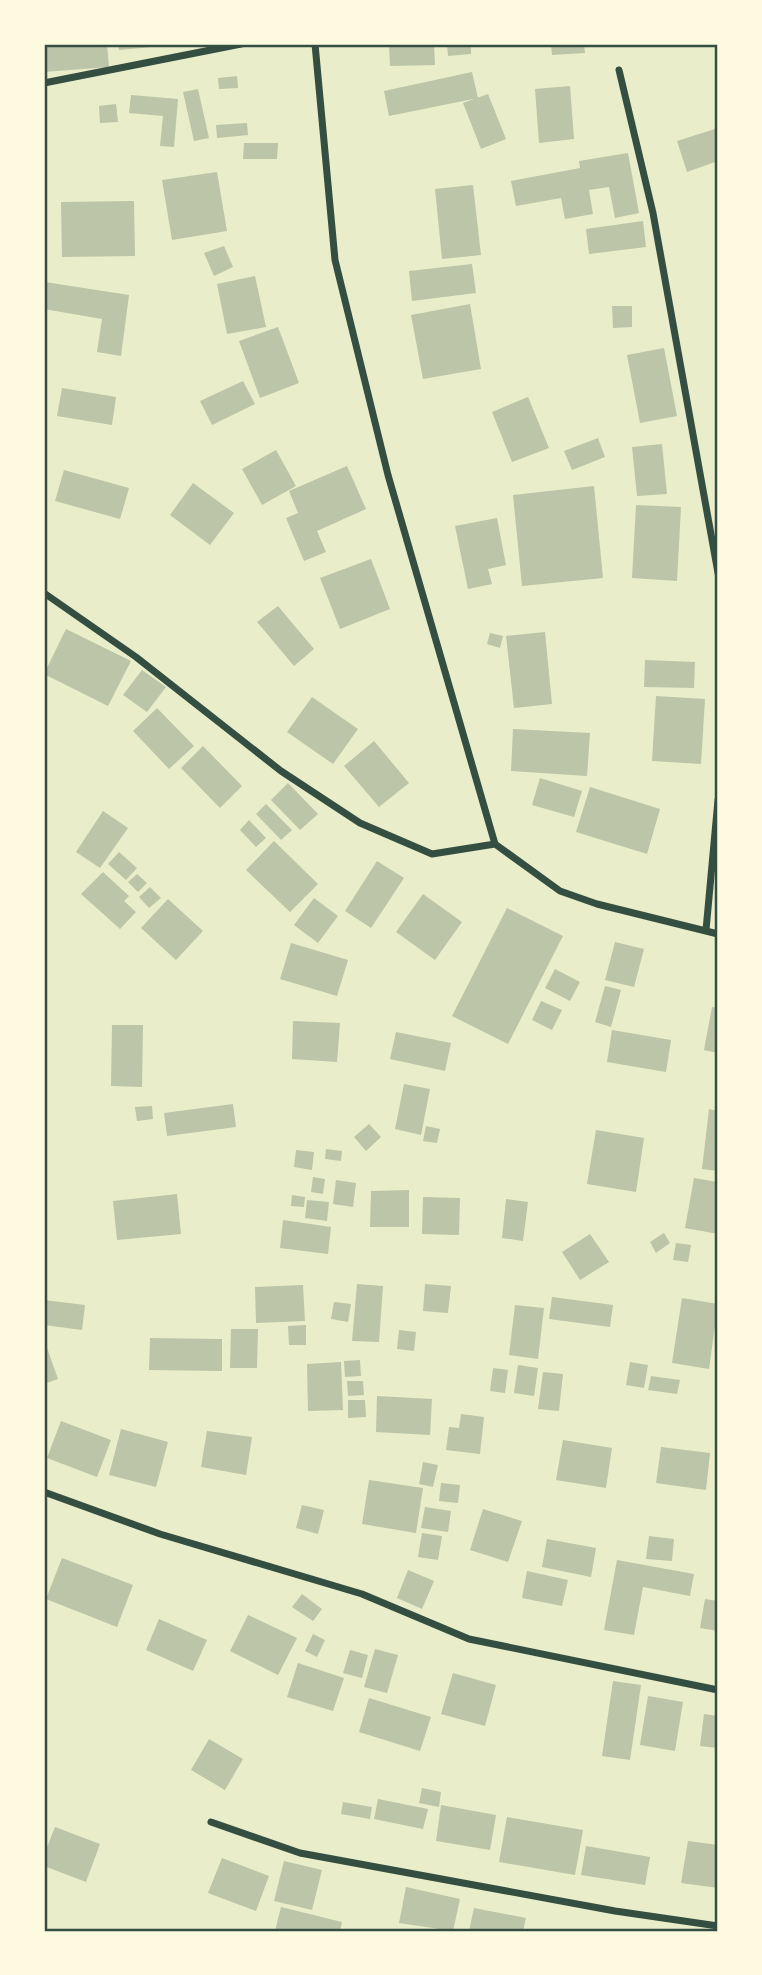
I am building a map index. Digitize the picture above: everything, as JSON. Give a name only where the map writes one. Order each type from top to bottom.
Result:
[{"type":"street","points":[[44,83],[240,44]]},
{"type":"street","points":[[316,44],[335,260],[388,475],[495,844],[560,891],[597,904],[718,934]]},
{"type":"street","points":[[619,70],[653,213],[718,573]]},
{"type":"street","points":[[44,593],[136,657],[281,771],[360,823],[432,854],[495,844]]},
{"type":"street","points":[[706,930],[718,800]]},
{"type":"street","points":[[44,1492],[160,1534],[362,1594],[469,1639],[718,1690]]},
{"type":"street","points":[[211,1822],[300,1853],[615,1911],[718,1926]]},
{"type":"building","points":[[44,44],[107,44],[109,67],[44,72]]},
{"type":"building","points":[[118,44],[163,44],[163,46],[119,50]]},
{"type":"building","points":[[389,44],[434,44],[435,65],[390,66]]},
{"type":"building","points":[[447,44],[471,44],[471,54],[448,56]]},
{"type":"building","points":[[551,44],[584,44],[585,53],[552,55]]},
{"type":"building","points":[[472,72],[478,98],[389,116],[384,91]]},
{"type":"building","points":[[237,76],[238,88],[219,89],[218,78]]},
{"type":"building","points":[[570,86],[574,139],[539,143],[535,89]]},
{"type":"building","points":[[198,89],[209,138],[194,141],[183,92]]},
{"type":"building","points":[[488,94],[506,139],[481,149],[463,103]]},
{"type":"building","points":[[131,95],[178,99],[174,147],[160,146],[163,116],[129,113]]},
{"type":"building","points":[[116,104],[118,122],[100,123],[99,106]]},
{"type":"building","points":[[247,123],[248,135],[217,138],[216,125]]},
{"type":"building","points":[[718,128],[718,161],[687,172],[677,141]]},
{"type":"building","points":[[244,143],[278,143],[277,159],[243,159]]},
{"type":"building","points":[[628,153],[639,213],[615,218],[609,187],[589,190],[593,214],[565,219],[561,198],[516,206],[511,181],[580,168],[579,161]]},
{"type":"building","points":[[217,172],[227,231],[172,240],[162,180]]},
{"type":"building","points":[[473,185],[481,255],[442,259],[435,189]]},
{"type":"building","points":[[134,201],[135,256],[62,257],[61,202]]},
{"type":"building","points":[[643,221],[646,247],[589,254],[586,229]]},
{"type":"building","points":[[224,246],[233,267],[214,276],[204,253]]},
{"type":"building","points":[[472,264],[476,293],[412,301],[409,271]]},
{"type":"building","points":[[255,276],[266,327],[227,334],[217,284]]},
{"type":"building","points":[[45,282],[129,295],[121,356],[97,352],[102,319],[44,309]]},
{"type":"building","points":[[470,304],[481,369],[423,379],[411,315]]},
{"type":"building","points":[[612,306],[632,306],[632,327],[613,328]]},
{"type":"building","points":[[278,327],[299,383],[260,398],[239,341]]},
{"type":"building","points":[[664,348],[677,416],[640,423],[627,355]]},
{"type":"building","points":[[243,381],[255,404],[212,425],[200,401]]},
{"type":"building","points":[[62,388],[116,397],[112,425],[57,416]]},
{"type":"building","points":[[528,397],[549,448],[512,462],[492,412]]},
{"type":"building","points":[[598,438],[605,457],[572,470],[564,451]]},
{"type":"building","points":[[662,444],[667,494],[637,496],[632,447]]},
{"type":"building","points":[[276,450],[296,486],[262,505],[242,469]]},
{"type":"building","points":[[347,466],[366,509],[317,531],[326,552],[304,561],[286,518],[298,513],[289,491]]},
{"type":"building","points":[[64,470],[129,488],[120,519],[55,501]]},
{"type":"building","points":[[193,483],[234,513],[210,545],[170,515]]},
{"type":"building","points":[[594,486],[603,578],[522,586],[513,495]]},
{"type":"building","points":[[636,505],[681,507],[677,581],[632,578]]},
{"type":"building","points":[[497,518],[506,565],[488,569],[492,584],[468,589],[455,526]]},
{"type":"building","points":[[371,559],[390,609],[340,629],[320,578]]},
{"type":"building","points":[[278,606],[314,649],[294,666],[257,622]]},
{"type":"building","points":[[66,629],[131,661],[108,706],[44,674]]},
{"type":"building","points":[[545,632],[552,704],[514,708],[506,636]]},
{"type":"building","points":[[490,633],[503,636],[500,648],[487,644]]},
{"type":"building","points":[[645,660],[695,662],[694,688],[644,687]]},
{"type":"building","points":[[142,670],[166,687],[147,712],[123,695]]},
{"type":"building","points":[[656,696],[705,699],[701,764],[652,761]]},
{"type":"building","points":[[312,697],[358,729],[333,764],[287,732]]},
{"type":"building","points":[[157,708],[194,746],[169,769],[133,731]]},
{"type":"building","points":[[513,729],[590,733],[587,776],[511,771]]},
{"type":"building","points":[[374,741],[409,783],[379,807],[344,766]]},
{"type":"building","points":[[203,746],[242,786],[220,808],[181,768]]},
{"type":"building","points":[[540,778],[582,791],[574,817],[532,805]]},
{"type":"building","points":[[288,783],[318,814],[300,830],[271,800]]},
{"type":"building","points":[[590,787],[660,809],[647,854],[576,832]]},
{"type":"building","points":[[266,804],[292,830],[281,840],[256,814]]},
{"type":"building","points":[[103,811],[128,828],[100,868],[76,852]]},
{"type":"building","points":[[249,820],[266,838],[256,847],[240,830]]},
{"type":"building","points":[[274,841],[318,884],[290,912],[246,870]]},
{"type":"building","points":[[119,852],[137,868],[126,880],[108,864]]},
{"type":"building","points":[[377,861],[404,878],[371,928],[345,911]]},
{"type":"building","points":[[103,872],[129,896],[124,901],[136,912],[120,929],[81,894]]},
{"type":"building","points":[[137,874],[147,883],[138,892],[128,882]]},
{"type":"building","points":[[150,887],[161,898],[149,908],[139,897]]},
{"type":"building","points":[[423,894],[462,922],[435,960],[396,932]]},
{"type":"building","points":[[314,898],[338,916],[318,943],[294,925]]},
{"type":"building","points":[[168,899],[203,931],[176,960],[141,928]]},
{"type":"building","points":[[507,908],[563,936],[508,1044],[452,1016]]},
{"type":"building","points":[[615,942],[644,949],[634,987],[605,980]]},
{"type":"building","points":[[291,943],[348,960],[337,996],[280,979]]},
{"type":"building","points":[[555,969],[580,982],[570,1001],[545,988]]},
{"type":"building","points":[[605,986],[621,990],[611,1027],[595,1022]]},
{"type":"building","points":[[541,1001],[562,1010],[552,1030],[532,1020]]},
{"type":"building","points":[[712,1007],[718,1008],[718,1053],[704,1050]]},
{"type":"building","points":[[293,1021],[340,1023],[337,1062],[292,1059]]},
{"type":"building","points":[[112,1025],[143,1025],[142,1087],[111,1086]]},
{"type":"building","points":[[612,1030],[671,1040],[666,1072],[607,1062]]},
{"type":"building","points":[[396,1032],[451,1043],[445,1071],[390,1059]]},
{"type":"building","points":[[404,1084],[430,1089],[421,1135],[395,1129]]},
{"type":"building","points":[[233,1104],[236,1127],[167,1136],[164,1113]]},
{"type":"building","points":[[152,1106],[153,1119],[137,1121],[135,1107]]},
{"type":"building","points":[[709,1109],[718,1111],[718,1171],[702,1169]]},
{"type":"building","points":[[369,1124],[381,1137],[366,1151],[354,1137]]},
{"type":"building","points":[[426,1126],[440,1129],[437,1143],[423,1141]]},
{"type":"building","points":[[596,1130],[644,1138],[636,1192],[587,1184]]},
{"type":"building","points":[[326,1149],[342,1151],[341,1161],[325,1159]]},
{"type":"building","points":[[296,1150],[314,1152],[312,1170],[294,1167]]},
{"type":"building","points":[[313,1177],[325,1179],[323,1194],[311,1192]]},
{"type":"building","points":[[694,1178],[718,1182],[718,1234],[685,1228]]},
{"type":"building","points":[[336,1180],[356,1183],[353,1207],[333,1204]]},
{"type":"building","points":[[409,1190],[409,1227],[370,1227],[371,1191]]},
{"type":"building","points":[[177,1194],[181,1234],[117,1240],[113,1201]]},
{"type":"building","points":[[292,1195],[305,1197],[304,1207],[291,1206]]},
{"type":"building","points":[[423,1197],[460,1198],[459,1235],[422,1234]]},
{"type":"building","points":[[506,1199],[528,1202],[523,1241],[502,1238]]},
{"type":"building","points":[[307,1200],[329,1202],[327,1221],[305,1218]]},
{"type":"building","points":[[283,1220],[331,1227],[328,1254],[280,1248]]},
{"type":"building","points":[[664,1233],[670,1243],[656,1253],[650,1242]]},
{"type":"building","points":[[590,1234],[609,1262],[580,1280],[562,1252]]},
{"type":"building","points":[[676,1243],[691,1245],[688,1262],[673,1260]]},
{"type":"building","points":[[357,1284],[383,1286],[379,1342],[352,1341]]},
{"type":"building","points":[[425,1284],[451,1286],[448,1313],[423,1311]]},
{"type":"building","points":[[303,1285],[305,1321],[256,1323],[255,1287]]},
{"type":"building","points":[[552,1297],[613,1305],[610,1327],[549,1319]]},
{"type":"building","points":[[682,1298],[718,1304],[709,1369],[672,1363]]},
{"type":"building","points":[[44,1300],[85,1305],[82,1330],[44,1325]]},
{"type":"building","points":[[334,1302],[351,1304],[348,1322],[331,1319]]},
{"type":"building","points":[[515,1305],[544,1308],[538,1359],[509,1355]]},
{"type":"building","points":[[306,1325],[306,1345],[289,1345],[288,1326]]},
{"type":"building","points":[[231,1329],[258,1329],[257,1368],[230,1368]]},
{"type":"building","points":[[399,1330],[416,1332],[414,1351],[397,1349]]},
{"type":"building","points":[[150,1338],[222,1339],[222,1371],[149,1370]]},
{"type":"building","points":[[44,1339],[58,1379],[44,1384]]},
{"type":"building","points":[[360,1360],[361,1376],[345,1377],[344,1361]]},
{"type":"building","points":[[341,1362],[343,1410],[308,1411],[307,1364]]},
{"type":"building","points":[[630,1362],[648,1365],[644,1388],[626,1385]]},
{"type":"building","points":[[518,1365],[538,1368],[534,1396],[514,1393]]},
{"type":"building","points":[[493,1368],[508,1370],[505,1393],[490,1391]]},
{"type":"building","points":[[543,1372],[563,1374],[559,1411],[538,1409]]},
{"type":"building","points":[[651,1376],[680,1380],[677,1394],[648,1390]]},
{"type":"building","points":[[347,1381],[363,1381],[364,1395],[348,1396]]},
{"type":"building","points":[[377,1396],[432,1399],[430,1435],[376,1432]]},
{"type":"building","points":[[348,1400],[365,1400],[366,1417],[348,1418]]},
{"type":"building","points":[[461,1414],[484,1417],[480,1454],[446,1450],[449,1427],[459,1428]]},
{"type":"building","points":[[61,1421],[111,1440],[97,1477],[47,1458]]},
{"type":"building","points":[[121,1429],[168,1442],[156,1487],[109,1475]]},
{"type":"building","points":[[207,1431],[252,1437],[246,1475],[201,1467]]},
{"type":"building","points":[[563,1440],[612,1448],[606,1488],[556,1480]]},
{"type":"building","points":[[661,1447],[710,1453],[706,1490],[656,1483]]},
{"type":"building","points":[[423,1462],[438,1465],[433,1487],[419,1484]]},
{"type":"building","points":[[369,1480],[423,1488],[416,1533],[362,1524]]},
{"type":"building","points":[[441,1483],[460,1485],[458,1503],[439,1501]]},
{"type":"building","points":[[302,1505],[324,1510],[318,1534],[296,1528]]},
{"type":"building","points":[[425,1507],[451,1511],[448,1532],[421,1528]]},
{"type":"building","points":[[483,1509],[522,1521],[508,1562],[470,1550]]},
{"type":"building","points":[[422,1533],[442,1536],[438,1560],[418,1557]]},
{"type":"building","points":[[649,1536],[674,1539],[672,1561],[646,1559]]},
{"type":"building","points":[[547,1539],[596,1548],[591,1577],[542,1567]]},
{"type":"building","points":[[62,1558],[133,1585],[117,1627],[46,1599]]},
{"type":"building","points":[[617,1560],[694,1574],[690,1596],[643,1587],[634,1635],[604,1630]]},
{"type":"building","points":[[408,1570],[434,1581],[422,1609],[397,1598]]},
{"type":"building","points":[[527,1571],[568,1580],[562,1606],[522,1598]]},
{"type":"building","points":[[302,1594],[322,1609],[313,1621],[292,1607]]},
{"type":"building","points":[[705,1599],[718,1601],[718,1631],[700,1628]]},
{"type":"building","points":[[248,1615],[297,1638],[278,1675],[230,1651]]},
{"type":"building","points":[[159,1619],[207,1640],[193,1671],[146,1650]]},
{"type":"building","points":[[313,1634],[325,1640],[317,1657],[305,1651]]},
{"type":"building","points":[[375,1649],[398,1655],[387,1693],[364,1687]]},
{"type":"building","points":[[350,1650],[368,1655],[362,1678],[343,1673]]},
{"type":"building","points":[[298,1663],[344,1678],[333,1711],[287,1697]]},
{"type":"building","points":[[453,1673],[496,1685],[485,1726],[441,1714]]},
{"type":"building","points":[[613,1681],[641,1685],[630,1760],[602,1756]]},
{"type":"building","points":[[648,1696],[683,1702],[675,1751],[640,1745]]},
{"type":"building","points":[[369,1698],[431,1717],[420,1751],[359,1732]]},
{"type":"building","points":[[704,1714],[718,1716],[718,1748],[700,1746]]},
{"type":"building","points":[[209,1739],[243,1759],[225,1790],[191,1770]]},
{"type":"building","points":[[422,1788],[441,1792],[439,1807],[419,1803]]},
{"type":"building","points":[[378,1799],[428,1809],[423,1829],[374,1819]]},
{"type":"building","points":[[343,1802],[372,1807],[370,1819],[341,1814]]},
{"type":"building","points":[[441,1805],[496,1815],[490,1850],[436,1841]]},
{"type":"building","points":[[507,1817],[583,1830],[575,1875],[499,1862]]},
{"type":"building","points":[[55,1827],[100,1844],[86,1882],[44,1866],[44,1855]]},
{"type":"building","points":[[688,1841],[718,1845],[718,1888],[681,1883]]},
{"type":"building","points":[[586,1846],[650,1857],[645,1885],[581,1875]]},
{"type":"building","points":[[222,1858],[269,1876],[256,1911],[208,1893]]},
{"type":"building","points":[[284,1861],[322,1870],[312,1910],[274,1901]]},
{"type":"building","points":[[406,1887],[460,1899],[453,1931],[399,1923]]},
{"type":"building","points":[[281,1907],[342,1922],[340,1931],[275,1931]]},
{"type":"building","points":[[474,1908],[526,1918],[523,1931],[469,1931]]}]
